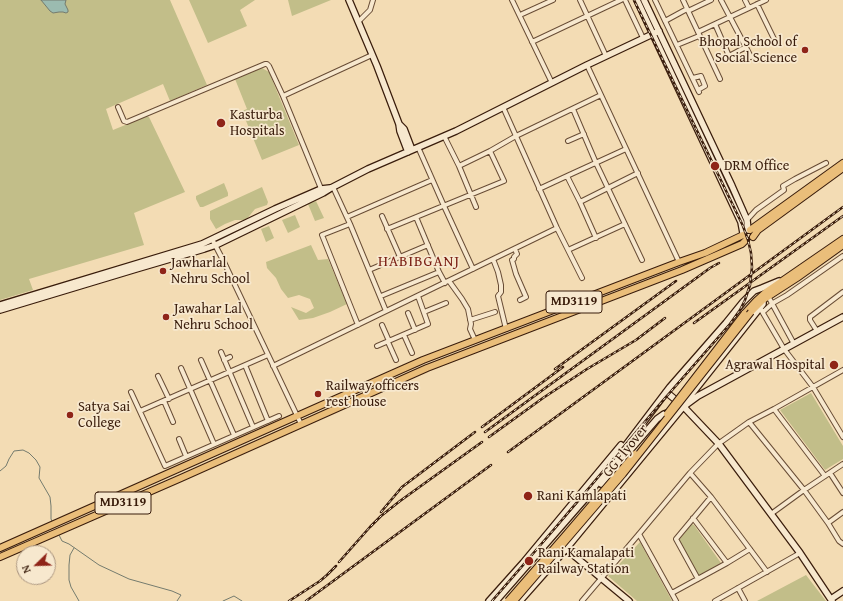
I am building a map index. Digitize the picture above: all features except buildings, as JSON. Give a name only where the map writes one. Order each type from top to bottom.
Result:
[{"type":"main road","points":[[349,0],[399,124],[404,129],[410,151]]},
{"type":"main road","points":[[637,0],[746,234],[751,240],[758,230],[843,168]]},
{"type":"main road","points":[[644,0],[747,220],[746,234]]},
{"type":"main road","points":[[0,310],[202,244],[322,191],[332,188],[368,169],[456,131],[587,65],[659,32]]},
{"type":"main road","name":"MD3119","points":[[0,548],[424,360],[705,253],[746,234],[843,163]]},
{"type":"main road","points":[[0,305],[46,294],[216,245],[273,213]]},
{"type":"main road","name":"MD3119","points":[[0,557],[427,368],[682,270],[742,244],[746,234]]},
{"type":"main road","name":"GG Flyover","points":[[508,601],[633,456],[744,314],[756,301],[770,289],[843,239]]},
{"type":"main road","name":"GG Flyover","points":[[514,601],[623,474],[751,312],[766,298],[843,245]]},
{"type":"main road","points":[[496,601],[586,499],[666,392],[743,302],[754,291],[783,280]]},
{"type":"main road","points":[[598,293],[600,301]]},
{"type":"main road","points":[[520,601],[566,549],[762,310],[766,298]]},
{"type":"main road","points":[[500,601],[657,419],[843,317]]},
{"type":"main road","points":[[666,392],[683,406],[719,444],[800,553],[831,600],[843,591]]},
{"type":"main road","points":[[489,601],[625,442],[660,396],[666,392]]},
{"type":"main road","points":[[566,549],[626,600]]},
{"type":"street","points":[[358,22],[370,10],[373,0]]},
{"type":"street","points":[[512,0],[552,83]]},
{"type":"street","points":[[520,15],[553,0]]},
{"type":"street","points":[[580,0],[606,56]]},
{"type":"street","points":[[532,42],[622,0]]},
{"type":"street","points":[[625,0],[644,38]]},
{"type":"street","points":[[655,0],[699,91],[705,86],[701,76],[693,78]]},
{"type":"street","points":[[683,0],[720,79]]},
{"type":"street","points":[[665,21],[711,0]]},
{"type":"street","points":[[721,0],[751,57]]},
{"type":"street","points":[[745,0],[748,8]]},
{"type":"street","points":[[677,45],[715,24],[766,0]]},
{"type":"street","points":[[758,4],[776,41]]},
{"type":"street","points":[[715,24],[729,56],[746,47]]},
{"type":"street","points":[[659,32],[668,26]]},
{"type":"street","points":[[283,96],[372,55]]},
{"type":"street","points":[[118,107],[124,121],[127,122],[267,64],[283,96],[322,191]]},
{"type":"street","points":[[587,65],[680,262]]},
{"type":"street","points":[[459,166],[516,136],[601,95]]},
{"type":"street","points":[[504,107],[538,187],[582,278]]},
{"type":"street","points":[[573,109],[596,163],[642,260]]},
{"type":"street","points":[[568,141],[584,134]]},
{"type":"street","points":[[444,136],[459,166],[476,207]]},
{"type":"street","points":[[418,147],[473,269]]},
{"type":"street","points":[[538,187],[567,176],[626,149]]},
{"type":"street","points":[[387,229],[504,181],[490,151]]},
{"type":"street","points":[[747,220],[756,210],[784,190],[783,186],[826,163]]},
{"type":"street","points":[[580,202],[638,173]]},
{"type":"street","points":[[567,176],[596,238]]},
{"type":"street","points":[[347,217],[432,180]]},
{"type":"street","points":[[332,188],[347,217],[386,311]]},
{"type":"street","points":[[382,216],[400,257]]},
{"type":"street","points":[[416,217],[439,272],[462,298],[468,309],[471,324],[470,329],[475,340]]},
{"type":"street","points":[[350,224],[322,235],[358,325]]},
{"type":"street","points":[[568,250],[625,224]]},
{"type":"street","points":[[273,366],[557,228]]},
{"type":"street","points":[[212,239],[301,424]]},
{"type":"street","points":[[369,270],[428,245]]},
{"type":"street","points":[[515,249],[517,254],[512,260],[516,274],[526,297],[520,300]]},
{"type":"street","points":[[843,256],[787,295],[762,310],[784,349],[813,387],[843,437]]},
{"type":"street","points":[[493,259],[501,285],[498,296],[506,329]]},
{"type":"street","points":[[381,296],[439,272]]},
{"type":"street","points":[[817,331],[810,320],[810,317],[843,292]]},
{"type":"street","points":[[377,346],[428,324],[418,296]]},
{"type":"street","points":[[766,298],[773,303],[794,344]]},
{"type":"street","points":[[424,312],[446,303]]},
{"type":"street","points":[[470,320],[494,312]]},
{"type":"street","points":[[408,313],[415,330]]},
{"type":"street","points":[[382,324],[396,360]]},
{"type":"street","points":[[404,335],[412,353]]},
{"type":"street","points":[[221,352],[253,427]]},
{"type":"street","points":[[140,411],[268,355]]},
{"type":"street","points":[[224,360],[230,357]]},
{"type":"street","points":[[201,360],[234,435]]},
{"type":"street","points":[[245,365],[268,421]]},
{"type":"street","points":[[181,368],[214,444]]},
{"type":"street","points":[[582,601],[690,473],[719,444],[749,422],[842,372]]},
{"type":"street","points":[[158,376],[173,422]]},
{"type":"street","points":[[131,392],[165,466],[279,416]]},
{"type":"street","points":[[774,409],[825,476]]},
{"type":"street","points":[[749,422],[804,490],[839,541],[843,544]]},
{"type":"street","points":[[179,439],[186,456]]},
{"type":"street","points":[[771,514],[843,464]]},
{"type":"street","points":[[690,473],[711,497],[767,572]]},
{"type":"street","points":[[830,473],[843,493]]},
{"type":"street","points":[[698,579],[676,539],[711,497]]},
{"type":"street","points":[[828,523],[843,512]]},
{"type":"street","points":[[693,518],[727,564]]},
{"type":"street","points":[[639,534],[676,601]]},
{"type":"street","points":[[672,593],[727,564],[750,549]]},
{"type":"street","points":[[714,601],[800,553]]},
{"type":"street","points":[[738,588],[745,601]]},
{"type":"shaded area","points":[[0,0],[170,0],[207,85],[170,101],[163,84],[106,109],[113,130],[147,116],[149,117],[185,192],[134,213],[144,245],[29,279],[33,290],[0,300]]},
{"type":"shaded area","points":[[189,0],[255,0],[240,10],[247,26],[208,43]]},
{"type":"shaded area","points":[[288,0],[331,0],[292,16]]},
{"type":"shaded area","points":[[262,68],[269,72],[299,145],[262,160],[242,111],[247,109],[235,79]]},
{"type":"shaded area","points":[[224,183],[228,196],[200,207],[196,196]]},
{"type":"shaded area","points":[[262,187],[268,202],[267,205],[255,209],[246,220],[235,220],[216,229],[210,219],[210,211]]},
{"type":"shaded area","points":[[316,201],[324,218],[315,221],[308,204]]},
{"type":"shaded area","points":[[295,215],[300,227],[288,233],[282,220]]},
{"type":"shaded area","points":[[269,226],[274,238],[266,242],[261,229]]},
{"type":"shaded area","points":[[311,245],[318,260],[328,259],[347,304],[313,318],[299,320],[291,307],[306,313],[314,308],[310,299],[299,295],[288,298],[281,289],[276,278],[267,268],[266,262]]},
{"type":"shaded area","points":[[811,393],[843,446],[843,459],[825,470],[780,410]]},
{"type":"shaded area","points":[[692,524],[721,563],[699,576],[679,540]]},
{"type":"shaded area","points":[[640,542],[672,601],[637,601],[608,576]]},
{"type":"shaded area","points":[[806,575],[826,601],[757,601]]},
{"type":"water","points":[[41,0],[66,0],[65,4],[68,12],[53,13]]},
{"type":"waterway","points":[[0,471],[6,466],[14,451],[23,450],[29,453],[40,467],[39,478],[50,497],[52,521]]},
{"type":"waterway","points":[[59,535],[62,541],[69,544],[99,565],[129,579],[181,595],[177,601]]},
{"type":"waterway","points":[[74,548],[70,555],[69,580],[71,587],[79,601]]},
{"type":"waterway","points":[[223,601],[234,596],[242,601]]},
{"type":"railway","points":[[492,601],[730,324],[740,310],[750,285],[752,267],[751,253],[743,226],[634,0]]},
{"type":"railway","points":[[508,452],[843,207]]},
{"type":"railway","points":[[694,323],[843,216]]},
{"type":"railway","points":[[485,432],[710,268],[719,263]]},
{"type":"railway","points":[[555,369],[676,281]]},
{"type":"railway","points":[[489,437],[543,398],[587,369],[636,340],[665,318]]},
{"type":"railway","points":[[482,427],[563,367]]},
{"type":"railway","points":[[381,512],[402,487],[475,432]]},
{"type":"railway","points":[[339,562],[381,516],[482,442]]},
{"type":"railway","points":[[306,601],[491,465]]},
{"type":"railway","points":[[289,601],[320,581],[336,566]]},
{"type":"place","name":"Bhopal School of Social Science","points":[[805,50]]},
{"type":"place","name":"Kasturba Hospitals","points":[[221,123]]},
{"type":"place","name":"DRM Office","points":[[715,166]]},
{"type":"place","name":"Jawharlal Nehru School","points":[[163,271]]},
{"type":"place","name":"Jawahar Lal Nehru School","points":[[166,317]]},
{"type":"place","name":"Agrawal Hospital","points":[[834,365]]},
{"type":"place","name":"Railway officers rest house","points":[[318,394]]},
{"type":"place","name":"Satya Sai College","points":[[70,415]]},
{"type":"place","name":"Rani Kamlapati","points":[[528,496]]},
{"type":"place","name":"Rani Kamalapati Railway Station","points":[[529,561]]},
{"type":"district","name":"HABIBGANJ","points":[[419,262]]}]
